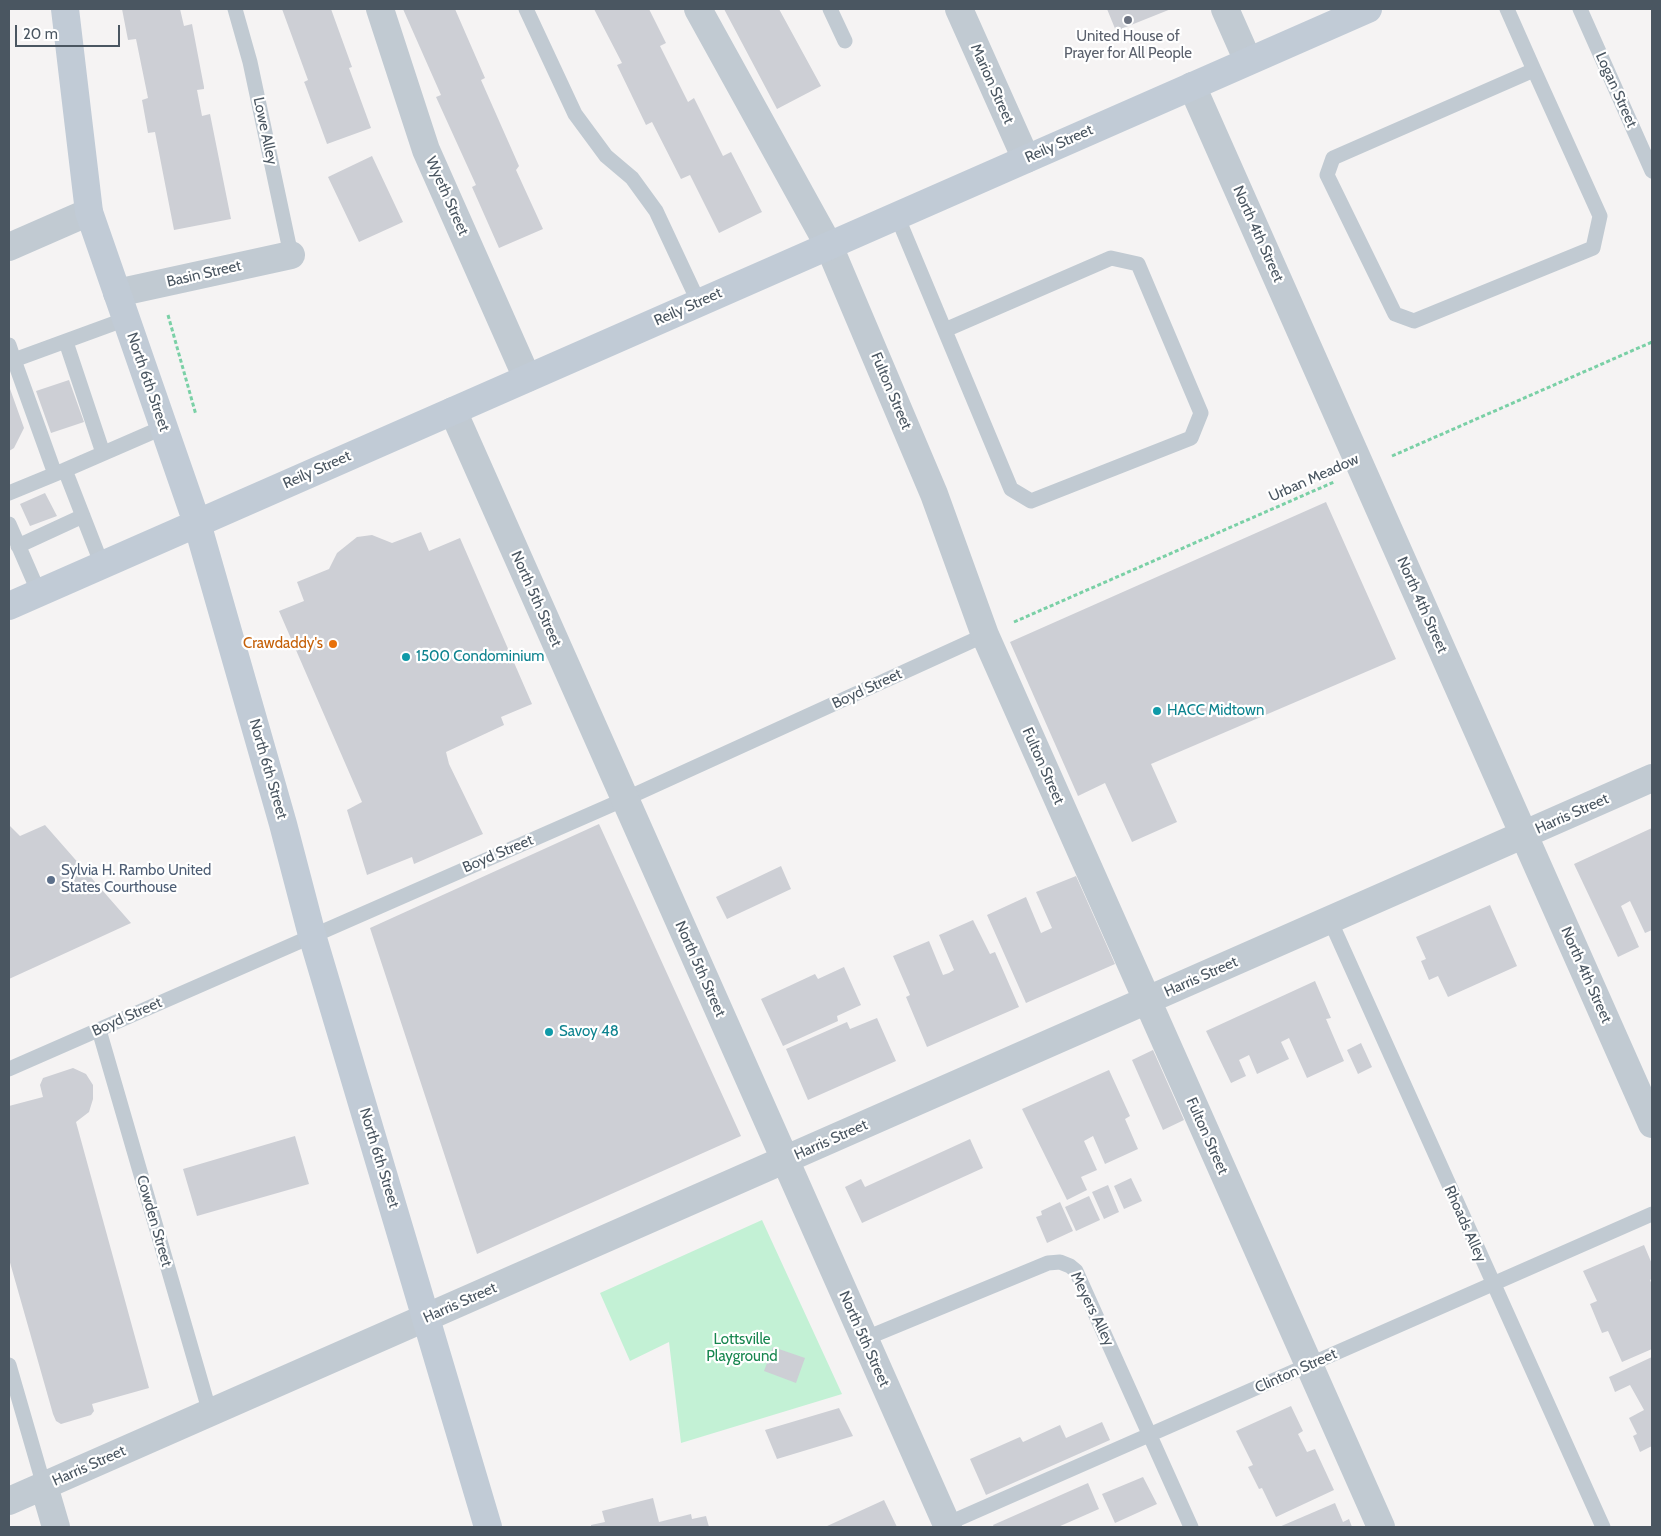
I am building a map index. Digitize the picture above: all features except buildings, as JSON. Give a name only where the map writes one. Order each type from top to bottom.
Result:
[{"type":"main road","name":"North 6th Street","points":[[65,9],[89,212],[197,523],[283,824],[312,935],[488,1527]]},
{"type":"main road","name":"Reily Street","points":[[9,606],[1368,9]]},
{"type":"street","name":"Wyeth Street","points":[[380,9],[426,150],[527,378]]},
{"type":"street","name":"Fulton Street","points":[[698,9],[829,246],[934,494],[985,635],[1381,1527]]},
{"type":"street","name":"Marion Street","points":[[959,9],[1026,159]]},
{"type":"street","points":[[1225,9],[1248,61]]},
{"type":"street","name":"North 4th Street","points":[[1192,86],[1652,1124]]},
{"type":"street","points":[[9,247],[89,212]]},
{"type":"street","name":"Basin Street","points":[[118,293],[291,255]]},
{"type":"street","name":"North 5th Street","points":[[453,411],[945,1526]]},
{"type":"street","name":"Harris Street","points":[[9,1501],[1652,778]]},
{"type":"street","points":[[44,1486],[56,1527]]},
{"type":"lane","name":"Lowe Alley","points":[[234,9],[250,62],[291,255]]},
{"type":"lane","points":[[526,9],[575,114],[606,156],[632,178],[656,211],[699,302]]},
{"type":"lane","points":[[830,9],[845,41]]},
{"type":"lane","points":[[1507,9],[1600,216],[1593,248],[1414,321],[1395,314],[1327,175],[1333,158],[1534,70]]},
{"type":"lane","name":"Logan Street","points":[[1580,9],[1652,171]]},
{"type":"lane","points":[[897,216],[1011,489],[1031,500],[1191,438],[1201,413],[1138,264],[1111,258],[945,330]]},
{"type":"lane","points":[[14,360],[126,319]]},
{"type":"lane","points":[[66,342],[104,453]]},
{"type":"lane","points":[[9,345],[60,472],[83,516],[102,565]]},
{"type":"lane","points":[[9,493],[164,427]]},
{"type":"lane","points":[[18,546],[83,516]]},
{"type":"lane","points":[[9,524],[39,592]]},
{"type":"lane","name":"Boyd Street","points":[[9,1069],[625,799],[985,635]]},
{"type":"lane","name":"Rhoads Alley","points":[[1330,920],[1492,1284],[1603,1527]]},
{"type":"lane","name":"Cowden Street","points":[[99,1030],[210,1413]]},
{"type":"lane","name":"Clinton Street","points":[[945,1526],[1652,1214]]},
{"type":"lane","name":"Meyers Alley","points":[[864,1339],[1048,1263],[1066,1264],[1076,1271],[1191,1527]]},
{"type":"lane","points":[[9,1365],[44,1486]]},
{"type":"path","points":[[166,312],[199,424]]},
{"type":"path","name":"Urban Meadow","points":[[985,635],[1652,342]]},
{"type":"green space","name":"Lottsville Playground","points":[[762,1220],[842,1394],[681,1443],[669,1342],[630,1361],[600,1293]]},
{"type":"place","name":"United House of Prayer for All People","points":[[1128,20]]},
{"type":"place","name":"Crawdaddy's","points":[[333,644]]},
{"type":"place","name":"1500 Condominium","points":[[406,657]]},
{"type":"place","name":"HACC Midtown","points":[[1157,711]]},
{"type":"place","name":"Sylvia H. Rambo United States Courthouse","points":[[51,880]]},
{"type":"place","name":"Savoy 48","points":[[549,1032]]}]
